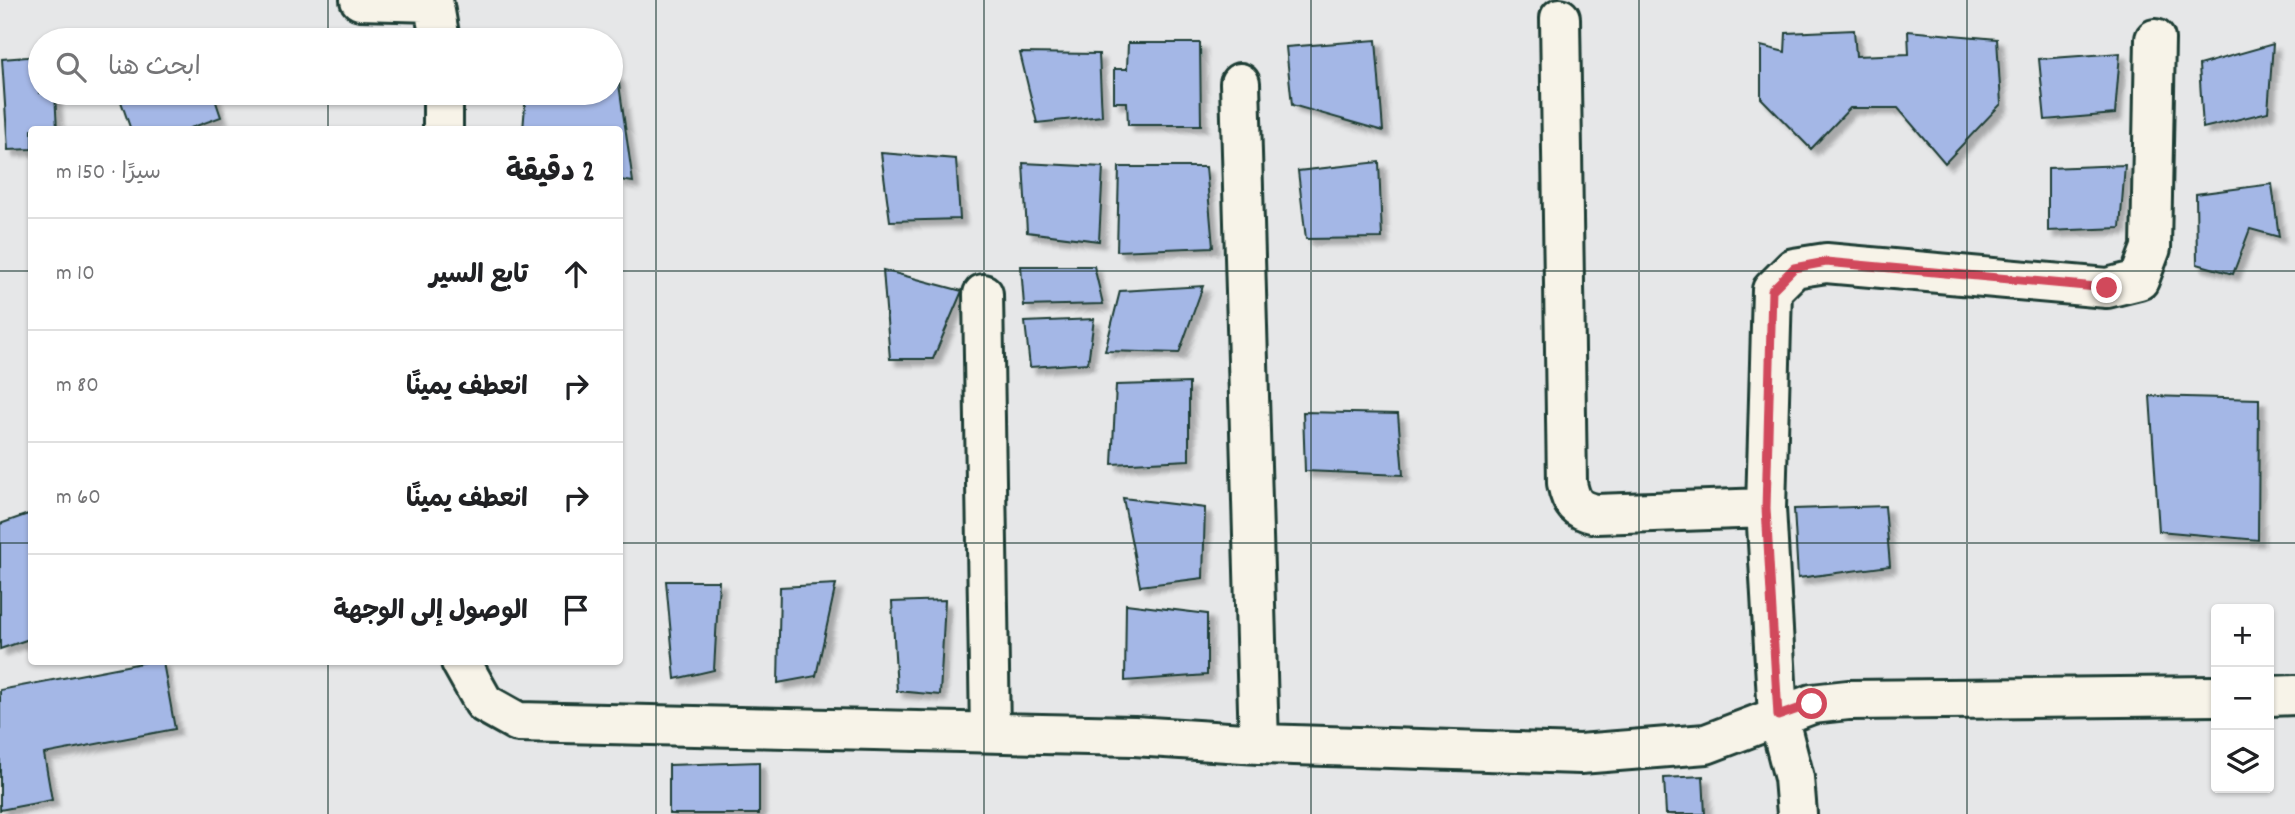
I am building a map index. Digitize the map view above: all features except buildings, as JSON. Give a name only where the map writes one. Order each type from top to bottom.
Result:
[{"type":"street","points":[[360,0],[433,1],[438,28]]},
{"type":"street","points":[[1560,18],[1567,483],[1571,502],[1582,512],[1596,514],[1766,508]]},
{"type":"street","points":[[1797,814],[1794,778],[1778,716],[1766,508],[1772,290],[1794,268],[1826,262],[2107,288],[2139,280],[2151,248],[2155,39]]},
{"type":"street","points":[[1240,83],[1259,744]]},
{"type":"street","points":[[443,105],[443,126]]},
{"type":"street","points":[[983,294],[990,732]]},
{"type":"street","points":[[463,665],[484,703],[519,722],[1134,736],[1259,744],[1580,754],[1706,744],[1812,704],[1848,700],[2211,696]]},
{"type":"street","points":[[2274,695],[2295,695]]},
{"type":"route","points":[[1812,704],[1778,716],[1766,508],[1772,290],[1794,268],[1826,262],[2107,288]]}]
